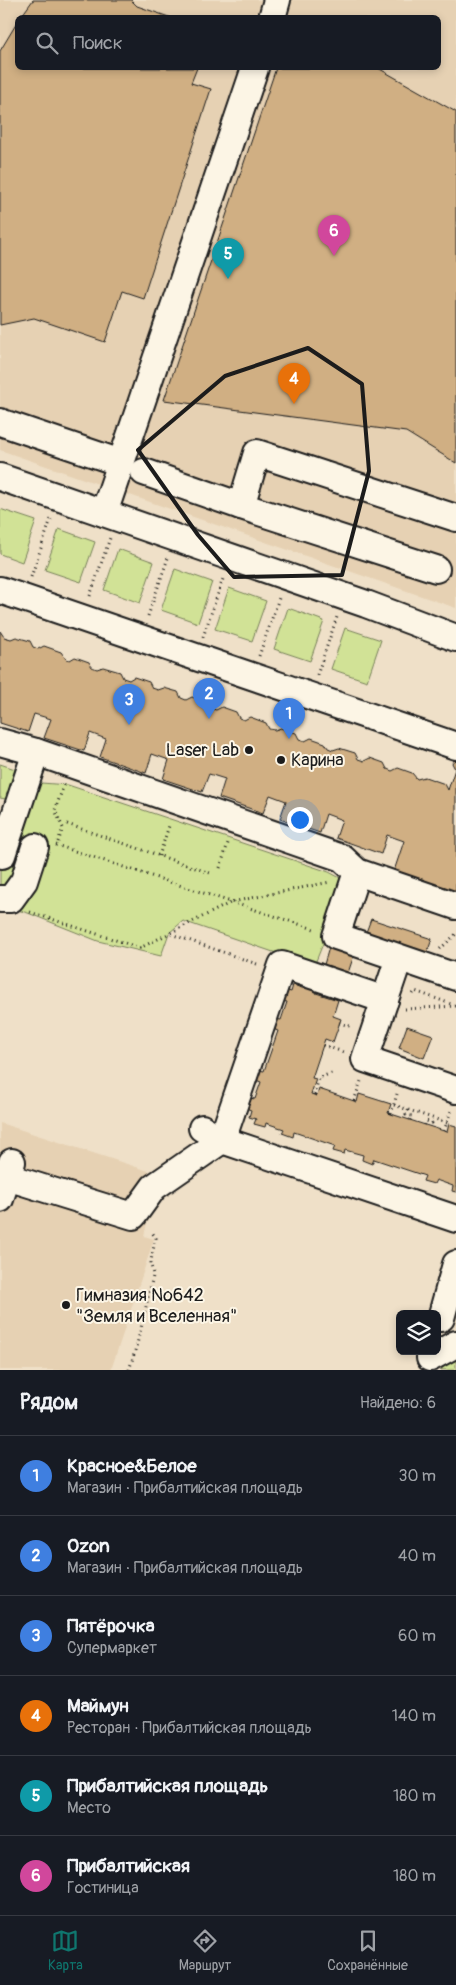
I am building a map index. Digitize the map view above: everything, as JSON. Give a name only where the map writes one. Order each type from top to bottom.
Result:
[{"type":"street","points":[[273,15],[278,0]]},
{"type":"street","points":[[107,524],[132,468],[254,70]]},
{"type":"street","points":[[0,422],[241,506],[436,569]]},
{"type":"street","points":[[241,506],[257,453],[456,518]]},
{"type":"street","points":[[0,477],[107,524],[366,604],[456,638]]},
{"type":"street","points":[[12,594],[456,746]]},
{"type":"street","points":[[0,742],[36,752],[342,858],[356,875],[456,906]]},
{"type":"street","points":[[0,899],[11,899],[24,881],[38,850],[5,831],[36,752]]},
{"type":"street","points":[[356,875],[336,936],[456,977]]},
{"type":"street","points":[[400,958],[392,1006],[365,1059],[456,1090]]},
{"type":"street","points":[[6,1179],[133,1216],[154,1187],[212,1134],[282,965],[392,1006]]},
{"type":"street","points":[[212,1134],[456,1219]]},
{"type":"street","points":[[441,1318],[456,1264]]},
{"type":"street","points":[[430,1358],[456,1344]]},
{"type":"path","points":[[12,594],[52,516]]},
{"type":"path","points":[[82,618],[107,524]]},
{"type":"path","points":[[140,638],[169,555]]},
{"type":"path","points":[[196,657],[224,574]]},
{"type":"path","points":[[252,676],[281,593]]},
{"type":"path","points":[[310,696],[339,612]]},
{"type":"path","points":[[159,856],[178,801]]},
{"type":"path","points":[[67,824],[210,873]]},
{"type":"path","points":[[38,850],[232,902],[336,936]]},
{"type":"path","points":[[32,913],[140,948],[232,902],[356,875]]},
{"type":"path","points":[[171,934],[249,961]]},
{"type":"path","points":[[171,934],[279,972]]},
{"type":"path","points":[[392,1006],[415,991],[456,1006]]},
{"type":"path","points":[[392,1006],[456,1006]]},
{"type":"path","points":[[314,1095],[319,1078],[334,1072]]},
{"type":"path","points":[[391,1114],[394,1105],[447,1123],[444,1132]]},
{"type":"path","points":[[408,1110],[406,1114],[412,1116],[410,1120]]},
{"type":"path","points":[[424,1125],[426,1121],[432,1123],[433,1119]]},
{"type":"path","points":[[129,1370],[135,1354],[139,1330],[147,1308],[148,1290],[153,1278],[151,1264],[156,1238],[150,1231]]},
{"type":"highlighted area","points":[[308,348],[362,384],[369,471],[342,575],[234,577],[198,535],[138,450],[225,376]]},
{"type":"shaded area","points":[[0,0],[456,0],[456,608],[0,450]]},
{"type":"shaded area","name":"Гимназия №642 \"Земля и Вселенная\"","points":[[0,1123],[158,1174],[144,1236],[154,1239],[111,1370],[0,1370]]},
{"type":"green space","points":[[0,509],[36,521],[22,562],[0,554]]},
{"type":"green space","points":[[59,529],[95,542],[81,582],[45,570]]},
{"type":"green space","points":[[118,549],[154,562],[140,603],[104,590]]},
{"type":"green space","points":[[175,569],[212,582],[198,623],[161,610]]},
{"type":"green space","points":[[229,588],[266,601],[252,641],[215,629]]},
{"type":"green space","points":[[288,608],[324,621],[310,661],[274,649]]},
{"type":"green space","points":[[345,628],[381,640],[367,681],[331,669]]},
{"type":"green space","points":[[0,764],[15,769],[6,799],[0,798]]},
{"type":"green space","points":[[41,783],[68,785],[329,872],[342,879],[337,909],[314,966],[183,921],[169,933],[161,956],[98,941],[28,913],[0,905],[0,867],[28,802]]},
{"type":"green space","points":[[456,1359],[456,1370],[441,1370],[446,1363]]},
{"type":"building","points":[[33,0],[131,0],[137,6],[163,15],[22,15]]},
{"type":"building","points":[[15,26],[15,70],[196,70],[191,83],[211,89],[143,298],[122,291],[105,342],[34,318],[0,325],[0,51]]},
{"type":"building","points":[[275,70],[382,70],[456,112],[456,463],[406,432],[164,400]]},
{"type":"building","points":[[0,631],[4,637],[11,639],[16,637],[30,641],[33,647],[38,649],[44,646],[61,652],[66,659],[70,660],[75,657],[89,662],[92,667],[97,669],[103,667],[120,672],[123,678],[129,680],[134,677],[149,682],[152,688],[158,690],[164,688],[178,692],[181,698],[186,700],[192,697],[207,702],[210,708],[216,710],[222,707],[236,712],[239,718],[244,720],[250,717],[266,723],[269,729],[281,728],[296,733],[299,739],[305,741],[311,738],[325,743],[328,748],[333,750],[339,748],[355,753],[358,759],[364,761],[370,758],[384,763],[387,769],[392,771],[398,768],[412,773],[417,779],[425,777],[445,784],[448,790],[455,769],[452,763],[456,757],[456,896],[393,874],[404,841],[387,835],[381,854],[336,838],[342,820],[326,814],[320,833],[280,819],[286,801],[270,795],[263,813],[219,798],[225,779],[209,774],[202,792],[163,779],[169,760],[152,754],[146,773],[100,757],[106,739],[90,733],[84,751],[44,738],[51,719],[34,714],[28,732],[0,723]]},
{"type":"building","points":[[371,919],[432,939],[426,956],[365,935]]},
{"type":"building","points":[[330,944],[355,952],[347,976],[323,968]]},
{"type":"building","points":[[293,985],[305,989],[307,985],[318,988],[316,993],[338,1000],[333,1016],[341,1019],[333,1042],[325,1039],[312,1078],[316,1079],[311,1094],[317,1096],[319,1089],[357,1102],[359,1094],[391,1104],[388,1113],[447,1132],[449,1124],[456,1126],[456,1192],[452,1191],[453,1186],[436,1180],[434,1184],[423,1181],[425,1176],[374,1159],[372,1164],[362,1160],[363,1155],[345,1150],[344,1154],[333,1151],[335,1146],[294,1132],[293,1137],[282,1133],[284,1129],[266,1123],[265,1127],[254,1124],[256,1119],[249,1117],[251,1110],[246,1108],[250,1098],[255,1099],[261,1082],[256,1080],[259,1070],[264,1071],[278,1031],[273,1029],[276,1019],[281,1020],[287,1002],[282,1001],[286,990],[291,992]]},
{"type":"building","points":[[407,1026],[433,1035],[424,1058],[399,1048]]},
{"type":"place","name":"Прибалтийская","points":[[334,256]]},
{"type":"place","name":"Прибалтийская площадь","points":[[228,279]]},
{"type":"place","name":"Маймун","points":[[294,404]]},
{"type":"place","name":"Ozon","points":[[209,719]]},
{"type":"place","name":"Пятёрочка","points":[[129,725]]},
{"type":"place","name":"Красное&Белое","points":[[289,739]]},
{"type":"place","name":"Laser Lab","points":[[249,750]]},
{"type":"place","name":"Карина","points":[[281,760]]},
{"type":"place","name":"Гимназия №642 \"Земля и Вселенная\"","points":[[66,1305]]}]
